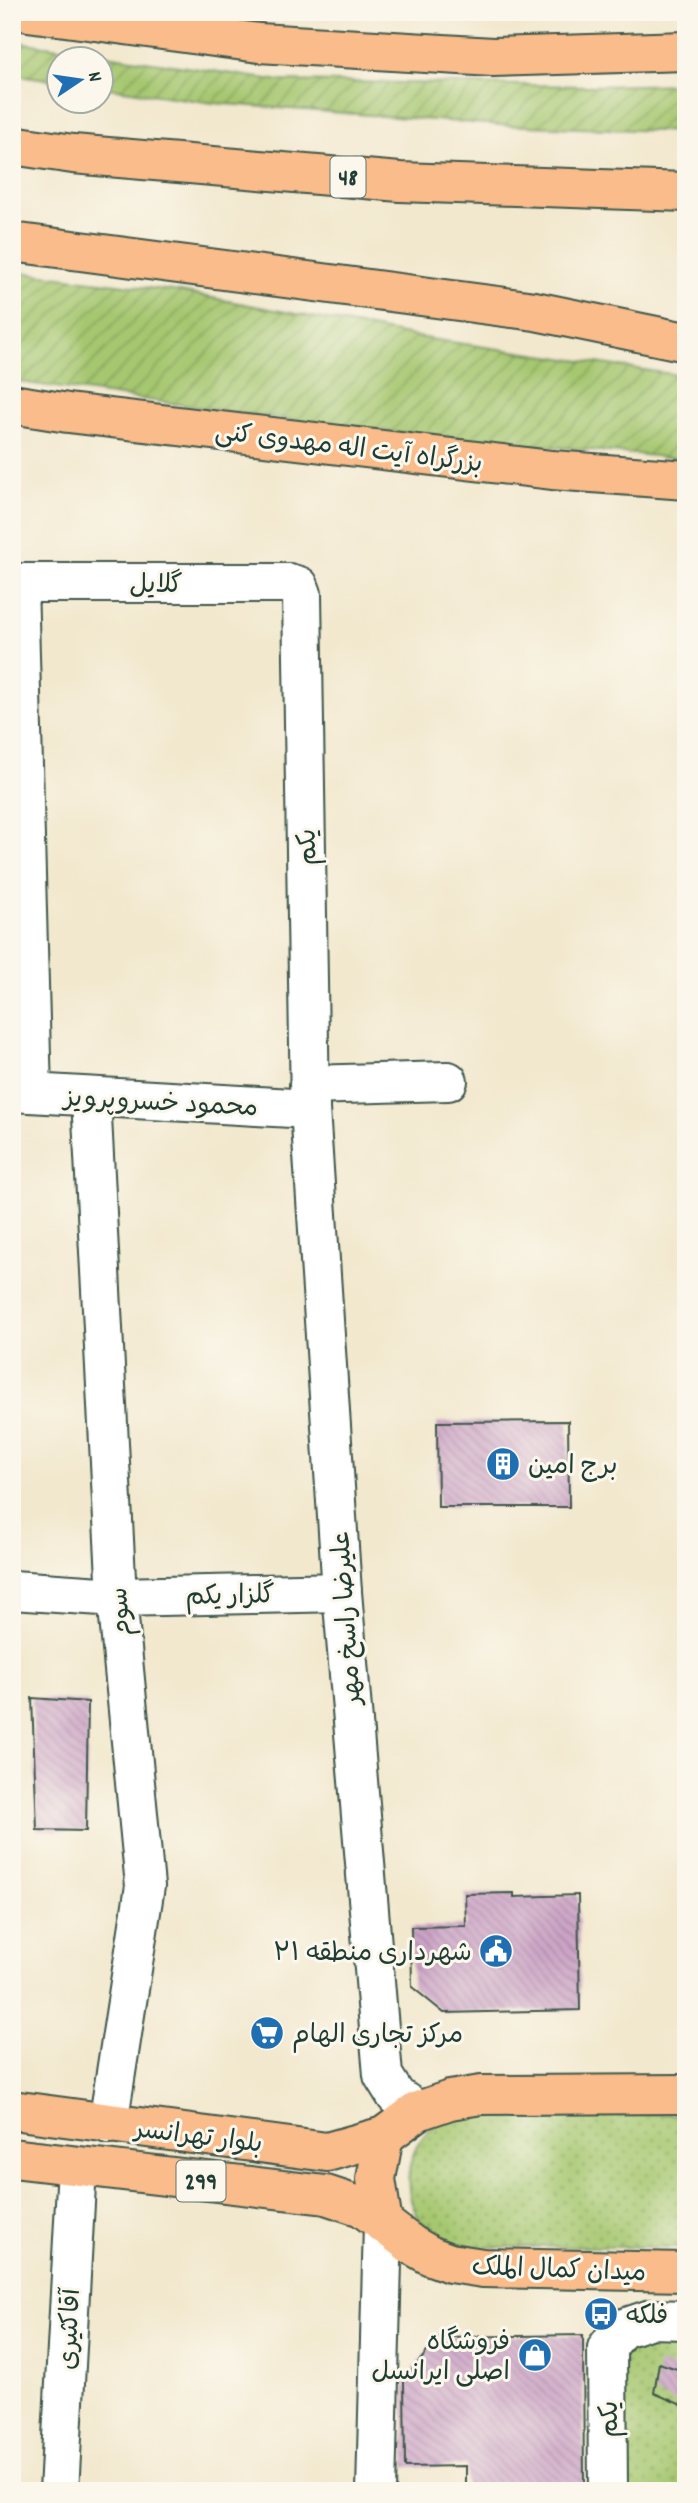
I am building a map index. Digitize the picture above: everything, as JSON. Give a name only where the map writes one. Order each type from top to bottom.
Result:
[{"type":"main road","points":[[28,12],[273,44],[493,57],[686,51]]},
{"type":"main road","name":"48","points":[[12,145],[73,154],[400,182],[686,192]]},
{"type":"main road","points":[[12,242],[535,311],[686,342]]},
{"type":"main road","points":[[535,311],[686,314]]},
{"type":"main road","name":"بزرگراه آیت اله مهدوی کنی","points":[[12,404],[68,413],[552,470],[686,480]]},
{"type":"main road","points":[[383,2224],[376,2179],[384,2136],[418,2111],[450,2100],[481,2095],[686,2094]]},
{"type":"main road","name":"بلوار تهرانسر","points":[[12,2110],[327,2152],[384,2136]]},
{"type":"main road","name":"بلوار تهرانسر","points":[[12,2158],[326,2195],[362,2207],[383,2224]]},
{"type":"main road","name":"میدان کمال الملک","points":[[383,2224],[431,2256],[450,2263],[483,2268],[686,2272]]},
{"type":"street","name":"گلایل","points":[[15,583],[289,583],[299,586]]},
{"type":"street","points":[[15,583],[22,1093]]},
{"type":"street","name":"یکم","points":[[299,586],[302,594],[309,1097]]},
{"type":"street","name":"محمود خسروپرویز","points":[[22,1093],[91,1098],[309,1097],[448,1081]]},
{"type":"street","name":"علیرضا راسخ مهر","points":[[309,1097],[342,1592],[383,2075],[396,2096],[418,2111]]},
{"type":"street","name":"سوم","points":[[91,1098],[117,1597],[145,1886],[108,2124]]},
{"type":"street","name":"گلزار یکم","points":[[12,1590],[117,1597],[342,1592]]},
{"type":"street","name":"آقاکثیری","points":[[59,2491],[78,2167]]},
{"type":"street","points":[[376,2491],[383,2224]]},
{"type":"street","name":"یکم","points":[[608,2491],[607,2348],[621,2329],[651,2319],[686,2320]]},
{"type":"green space","points":[[12,41],[46,46],[46,79],[12,74]]},
{"type":"green space","points":[[116,57],[280,81],[586,86],[686,84],[686,132],[499,125],[213,103],[116,89]]},
{"type":"green space","points":[[12,271],[181,292],[423,338],[686,376],[686,459],[342,427],[12,381]]},
{"type":"green space","points":[[471,2113],[686,2114],[686,2247],[467,2247],[436,2236],[420,2220],[413,2205],[409,2189],[412,2156],[431,2129],[445,2119]]},
{"type":"green space","points":[[686,2341],[686,2491],[621,2491],[623,2345]]},
{"type":"building","name":"برج امین","points":[[568,1421],[569,1507],[438,1507],[437,1422]]},
{"type":"building","points":[[32,1698],[88,1702],[86,1831],[37,1830]]},
{"type":"building","name":"شهرداری منطقه ۲۱","points":[[514,1893],[514,1897],[578,1895],[580,2010],[444,2013],[412,1987],[411,1927],[466,1926],[465,1894]]},
{"type":"building","points":[[583,2335],[584,2491],[466,2491],[466,2466],[405,2467],[404,2380],[439,2337]]},
{"type":"building","points":[[659,2363],[686,2372],[686,2407],[654,2393]]},
{"type":"place","name":"برج امین","points":[[503,1464]]},
{"type":"place","name":"شهرداری منطقه ۲۱","points":[[496,1951]]},
{"type":"place","name":"مرکز تجاری الهام","points":[[267,2033]]},
{"type":"place","name":"فلکه","points":[[601,2314]]},
{"type":"place","name":"فروشگاه اصلی ایرانسل","points":[[535,2355]]}]
